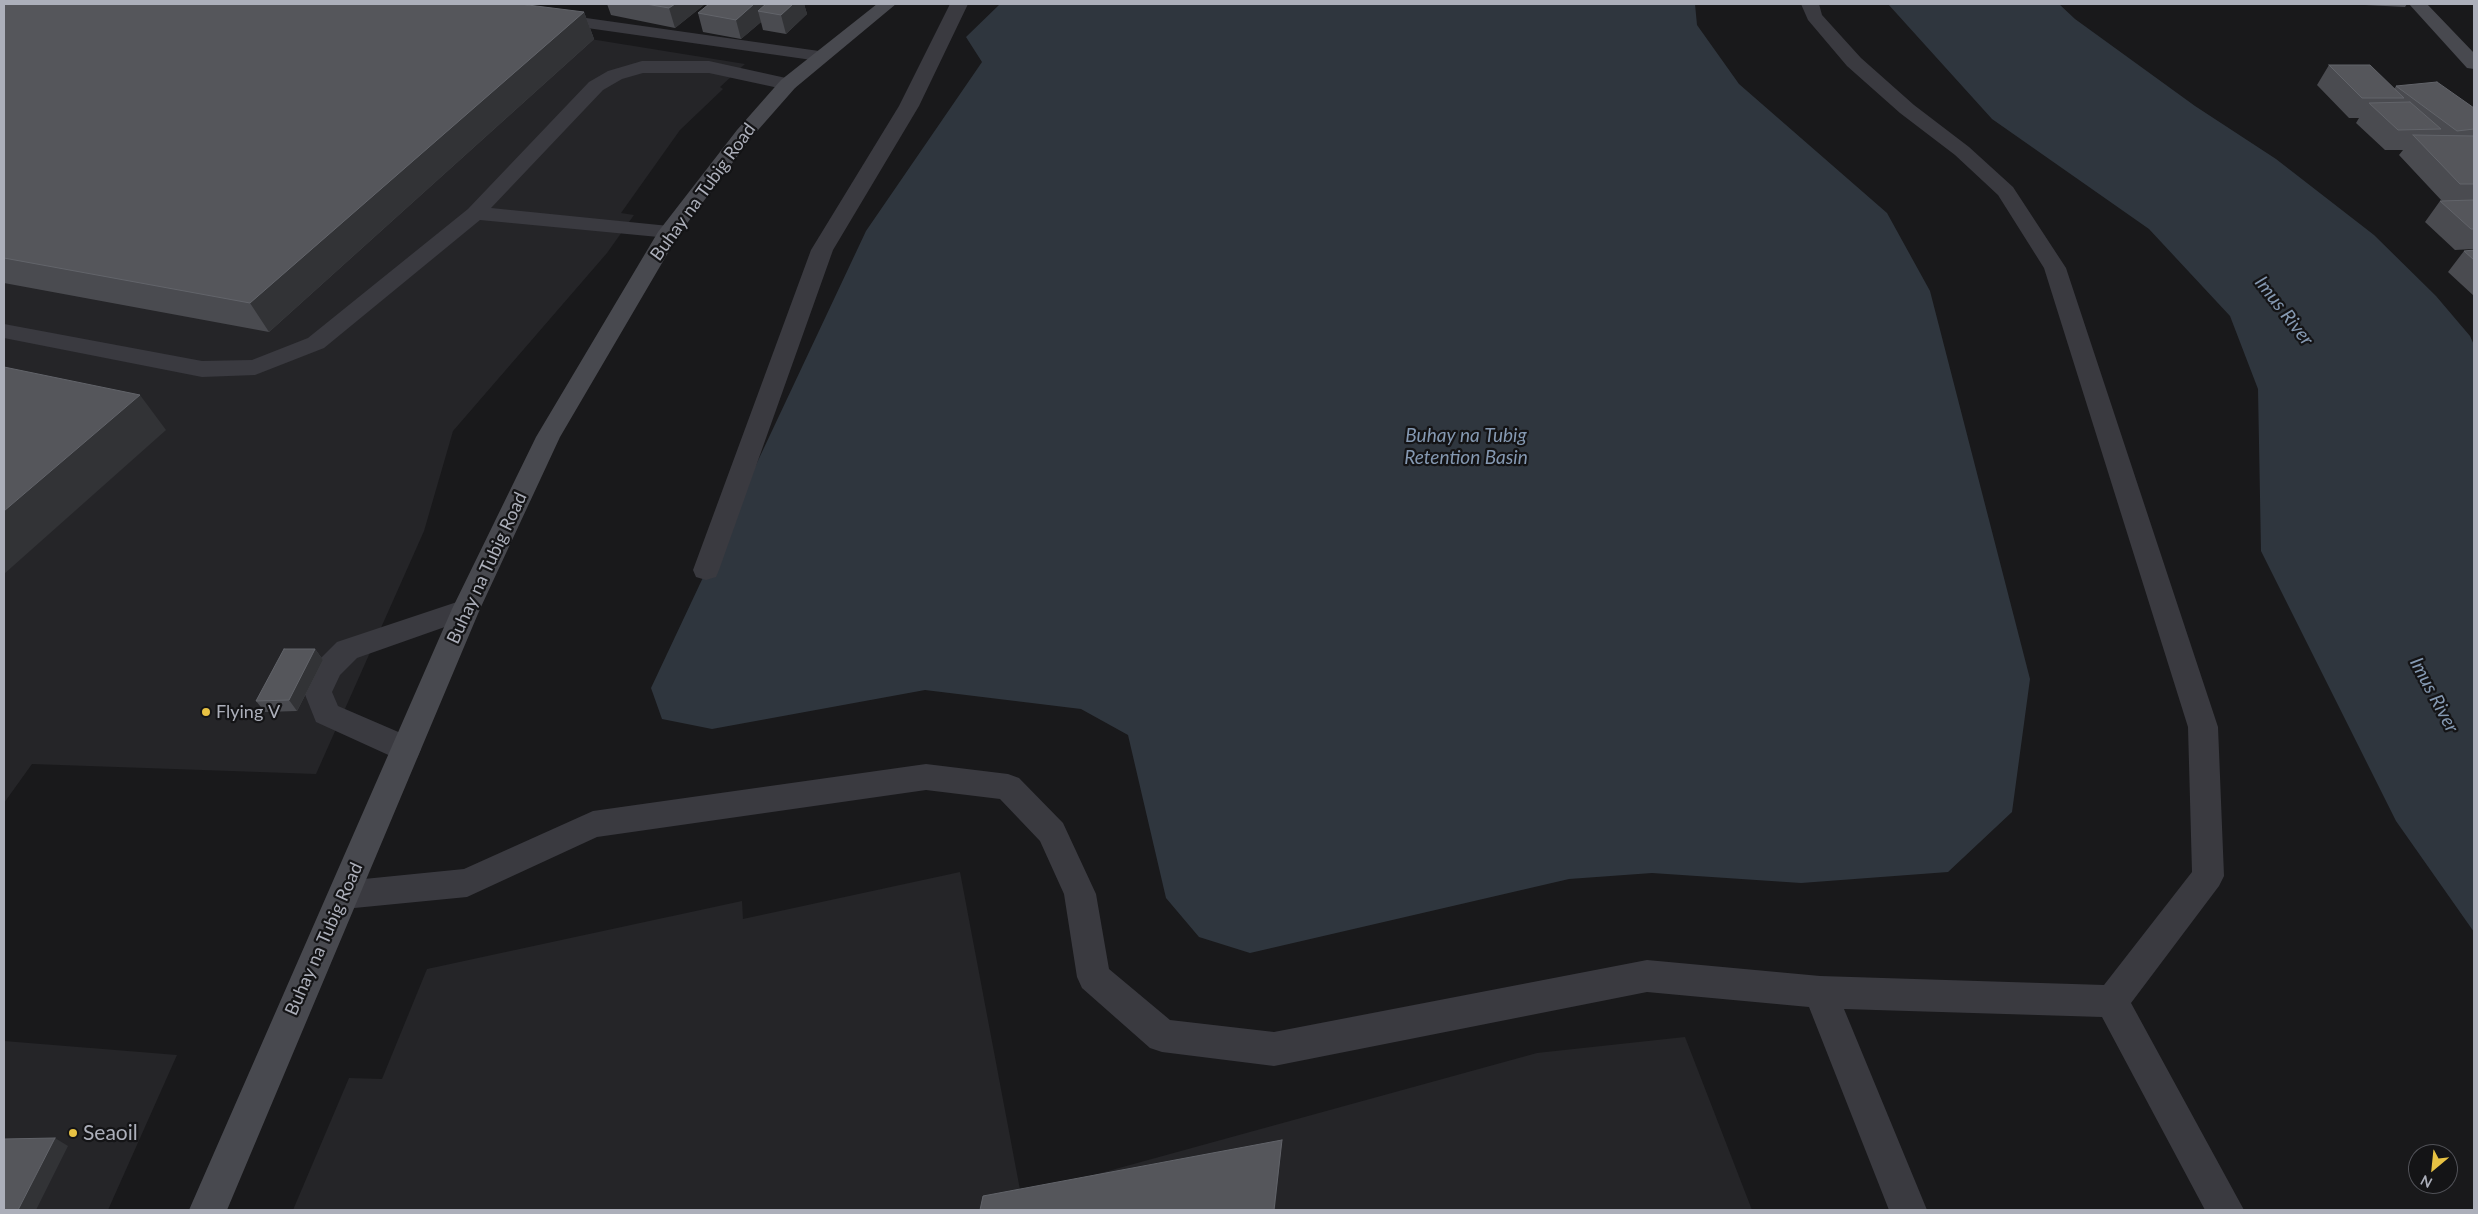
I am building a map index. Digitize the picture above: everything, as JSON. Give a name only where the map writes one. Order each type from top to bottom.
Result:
[{"type":"main road","name":"Buhay na Tubig Road","points":[[208,1210],[466,609],[548,437],[669,232],[744,134],[788,84],[819,56],[887,4]]},
{"type":"main road","points":[[2418,4],[2474,64]]},
{"type":"lane","points":[[706,570],[822,250],[909,106],[959,4]]},
{"type":"lane","points":[[1810,4],[1814,16],[1854,62],[1907,109],[1962,151],[2006,191],[2055,268],[2203,727],[2208,876],[2112,1002]]},
{"type":"lane","points":[[537,16],[819,56]]},
{"type":"lane","points":[[4,331],[202,370],[255,367],[316,343],[475,213],[596,86],[615,75],[642,68],[709,67],[788,84]]},
{"type":"lane","points":[[475,213],[669,232]]},
{"type":"lane","points":[[406,749],[326,714],[318,692],[329,668],[347,650],[466,609]]},
{"type":"lane","points":[[344,895],[467,883],[593,824],[926,777],[1008,787],[1052,832],[1080,894],[1094,977],[1162,1036],[1274,1049],[1647,976],[1820,992],[2112,1002]]},
{"type":"lane","points":[[1820,992],[1908,1210]]},
{"type":"lane","points":[[2112,1002],[2225,1210]]},
{"type":"shaded area","points":[[4,4],[411,10],[745,64],[720,87],[723,89],[680,130],[621,213],[634,215],[607,253],[453,431],[424,531],[316,774],[32,764],[4,803]]},
{"type":"shaded area","points":[[960,872],[1021,1195],[1537,1053],[1685,1037],[1752,1210],[293,1210],[349,1078],[382,1079],[427,969],[742,901],[743,919]]},
{"type":"shaded area","name":"Seaoil","points":[[4,1041],[177,1055],[108,1210],[4,1210]]},
{"type":"water","name":"Buhay na Tubig Retention Basin","points":[[1000,4],[1695,4],[1697,25],[1739,84],[1887,213],[1930,291],[2030,679],[2012,812],[1948,872],[1801,883],[1652,873],[1569,879],[1250,953],[1199,937],[1166,898],[1128,735],[1081,709],[925,690],[712,729],[662,719],[651,688],[866,231],[982,62],[966,37]]},
{"type":"water","name":"Imus River","points":[[1888,4],[2059,4],[2075,19],[2195,106],[2276,159],[2374,235],[2436,296],[2470,336],[2474,345],[2474,932],[2396,821],[2261,551],[2258,389],[2230,316],[2149,229],[1992,119]]},
{"type":"building","points":[[4,4],[520,4],[584,12],[250,303],[4,258]]},
{"type":"building","points":[[646,4],[675,4],[669,8]]},
{"type":"building","points":[[709,4],[754,4],[736,20],[698,13]]},
{"type":"building","points":[[766,4],[793,4],[781,15],[758,11]]},
{"type":"building","points":[[2329,65],[2370,65],[2404,98],[2362,98]]},
{"type":"building","points":[[2437,82],[2474,108],[2474,129],[2457,131],[2396,86]]},
{"type":"building","points":[[2410,102],[2441,129],[2398,130],[2369,103]]},
{"type":"building","points":[[2413,135],[2474,136],[2474,184],[2460,184]]},
{"type":"building","points":[[2474,200],[2474,229],[2471,229],[2440,201]]},
{"type":"building","points":[[2474,250],[2474,260],[2464,251]]},
{"type":"building","points":[[4,367],[140,395],[4,511]]},
{"type":"building","points":[[284,649],[315,649],[289,700],[256,701]]},
{"type":"building","points":[[55,1138],[18,1210],[4,1210],[4,1139]]},
{"type":"building","points":[[1282,1140],[1274,1210],[980,1210],[983,1196]]},
{"type":"place","name":"Flying V","points":[[206,712]]},
{"type":"place","name":"Seaoil","points":[[73,1133]]}]
